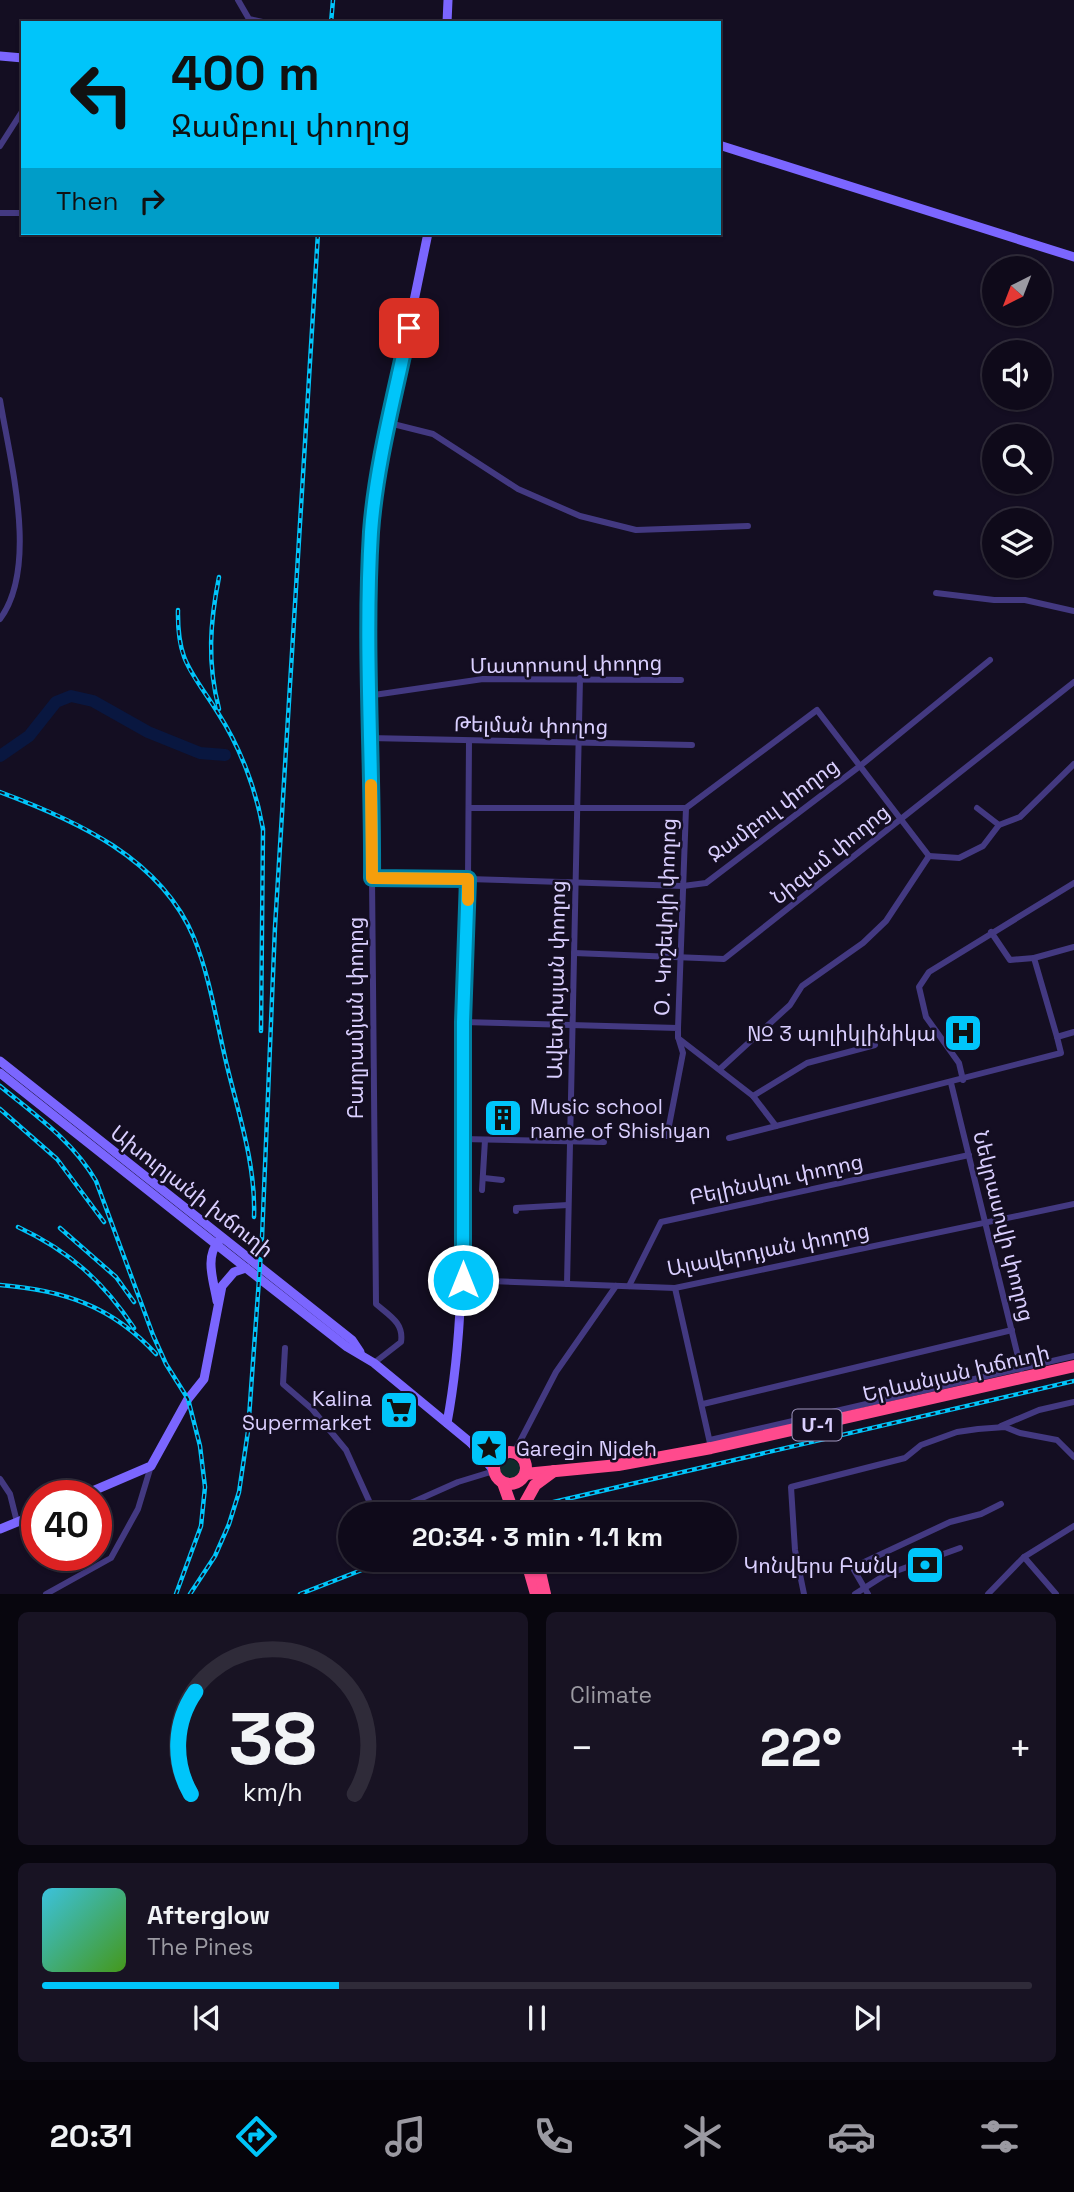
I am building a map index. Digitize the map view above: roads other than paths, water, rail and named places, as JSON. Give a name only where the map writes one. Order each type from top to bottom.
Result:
[{"type":"highway","name":"Երևանյան խճուղի","points":[[524,1476],[557,1470],[618,1465],[1022,1373],[1074,1366]]},
{"type":"highway","name":"Երևանյան խճուղի","points":[[514,1454],[557,1470]]},
{"type":"highway","points":[[510,1502],[503,1483],[494,1471],[499,1457],[514,1454],[525,1464],[526,1502]]},
{"type":"highway","points":[[528,1502],[535,1485],[557,1470]]},
{"type":"highway","points":[[503,1483],[514,1484],[524,1476]]},
{"type":"highway","points":[[530,1572],[536,1594]]},
{"type":"highway","points":[[540,1572],[545,1594]]},
{"type":"street","points":[[238,0],[249,19],[258,21]]},
{"type":"street","points":[[447,21],[448,0]]},
{"type":"street","points":[[0,56],[21,58]]},
{"type":"street","points":[[0,146],[21,113]]},
{"type":"street","points":[[721,147],[1074,257]]},
{"type":"street","points":[[0,213],[21,213]]},
{"type":"street","name":"Բաղրամյան փողոց","points":[[374,1363],[401,1342],[403,1333],[400,1325],[376,1304],[368,696],[371,530],[389,423],[428,235]]},
{"type":"street","points":[[0,400],[15,496],[20,554],[19,571],[0,619]]},
{"type":"street","points":[[389,423],[433,434],[517,489],[580,516],[636,530],[748,526]]},
{"type":"street","points":[[936,593],[994,600],[1025,600],[1074,611]]},
{"type":"street","name":"Ջամբուլ փողոց","points":[[372,878],[683,886],[706,883],[860,766],[990,660]]},
{"type":"street","name":"Ավետիսյան փողոց","points":[[568,1284],[580,678]]},
{"type":"street","name":"Մատրոսով փողոց","points":[[368,696],[483,679],[681,680]]},
{"type":"street","name":"Նիզամ փողոց","points":[[574,953],[682,959],[724,958],[1074,682]]},
{"type":"street","points":[[469,807],[686,808],[817,710],[929,856],[959,859],[983,846],[999,825],[1020,817],[1074,764]]},
{"type":"street","name":"Թելման փողոց","points":[[369,738],[692,745]]},
{"type":"street","points":[[447,1423],[454,1386],[463,1280],[463,1022],[469,741]]},
{"type":"street","name":"Օ․ Կոշեվոյի փողոց","points":[[667,1136],[683,1053],[678,1028],[686,808]]},
{"type":"street","points":[[977,808],[999,825]]},
{"type":"street","points":[[720,1069],[790,1006],[802,986],[863,943],[886,921],[929,856]]},
{"type":"street","points":[[963,1080],[959,1063],[926,1017],[919,987],[929,972],[1074,883]]},
{"type":"street","points":[[991,932],[1010,960],[1034,958],[1074,947]]},
{"type":"street","points":[[729,1138],[1061,1053],[1034,958]]},
{"type":"street","points":[[463,1022],[678,1028]]},
{"type":"street","points":[[1056,1037],[1074,1032]]},
{"type":"street","points":[[678,1038],[753,1096],[776,1126]]},
{"type":"street","points":[[753,1096],[807,1063],[875,1045]]},
{"type":"street","name":"Ախուրյանի խճուղի","points":[[0,1061],[219,1242],[246,1268],[347,1347],[374,1363],[471,1443],[514,1454]]},
{"type":"street","name":"Ախուրյանի խճուղի","points":[[0,1073],[219,1242],[352,1340],[359,1352]]},
{"type":"street","name":"Նեկրասովի փողոց","points":[[951,1083],[1022,1373]]},
{"type":"street","points":[[463,1139],[604,1142]]},
{"type":"street","points":[[482,1190],[485,1139]]},
{"type":"street","name":"Բելինսկու փողոց","points":[[629,1286],[661,1222],[969,1155]]},
{"type":"street","points":[[484,1178],[502,1180]]},
{"type":"street","name":"Ալավերդյան փողոց","points":[[463,1280],[675,1289],[1074,1204]]},
{"type":"street","points":[[516,1211],[516,1208],[568,1205]]},
{"type":"street","points":[[218,1307],[211,1260],[219,1242]]},
{"type":"street","points":[[46,1594],[111,1558],[138,1509],[150,1466],[187,1399],[204,1379],[226,1279],[246,1268]]},
{"type":"street","points":[[514,1454],[556,1372],[616,1286]]},
{"type":"street","points":[[675,1289],[710,1444]]},
{"type":"street","points":[[703,1404],[1012,1330]]},
{"type":"street","points":[[285,1348],[283,1384],[312,1409],[346,1450],[370,1502]]},
{"type":"street","points":[[1022,1373],[1074,1356]]},
{"type":"street","points":[[804,1594],[794,1550],[791,1487],[905,1458],[921,1445],[957,1432],[1001,1426],[1039,1410],[1074,1402]]},
{"type":"street","points":[[1001,1426],[1057,1440],[1074,1457]]},
{"type":"street","points":[[413,1502],[458,1482],[494,1471],[471,1443]]},
{"type":"street","points":[[112,1483],[150,1466]]},
{"type":"street","points":[[0,1479],[10,1494],[18,1521]]},
{"type":"street","points":[[868,1594],[855,1570],[860,1564],[950,1522],[981,1514],[1001,1504]]},
{"type":"street","points":[[0,1529],[21,1520]]},
{"type":"street","points":[[988,1594],[1024,1557],[1074,1526]]},
{"type":"street","points":[[855,1594],[885,1575],[960,1548]]},
{"type":"street","points":[[1024,1557],[1056,1594]]},
{"type":"waterway","points":[[0,756],[29,736],[56,702],[71,696],[93,701],[148,732],[200,753],[225,755]]},
{"type":"railway","points":[[331,21],[333,0]]},
{"type":"railway","points":[[190,1594],[215,1556],[229,1524],[239,1492],[248,1431],[262,1238],[275,927],[318,235]]},
{"type":"railway","points":[[219,577],[211,659],[219,709]]},
{"type":"railway","points":[[178,610],[183,655],[240,754],[263,829],[261,1031]]},
{"type":"railway","points":[[0,792],[57,815],[113,846],[138,864],[160,885],[179,910],[194,938],[209,985],[249,1160],[254,1217]]},
{"type":"railway","points":[[0,1086],[65,1141],[96,1181],[153,1335],[166,1364],[188,1399],[200,1446],[205,1487],[201,1526],[176,1594]]},
{"type":"railway","points":[[0,1109],[57,1159],[104,1222]]},
{"type":"railway","points":[[18,1227],[53,1246],[83,1269],[110,1296],[134,1328]]},
{"type":"railway","points":[[60,1228],[116,1277],[134,1302]]},
{"type":"railway","points":[[0,1285],[45,1291],[85,1303],[122,1324],[156,1354]]},
{"type":"railway","points":[[554,1502],[1074,1381]]},
{"type":"railway","points":[[300,1594],[357,1572]]},
{"type":"place","name":"№ 3 պոլիկլինիկա","points":[[963,1033]]},
{"type":"place","name":"Music school name of Shishyan","points":[[503,1118]]},
{"type":"place","name":"Kalina Supermarket","points":[[399,1410]]},
{"type":"place","name":"Garegin Njdeh","points":[[489,1448]]},
{"type":"place","name":"Կոնվերս Բանկ","points":[[925,1565]]}]
